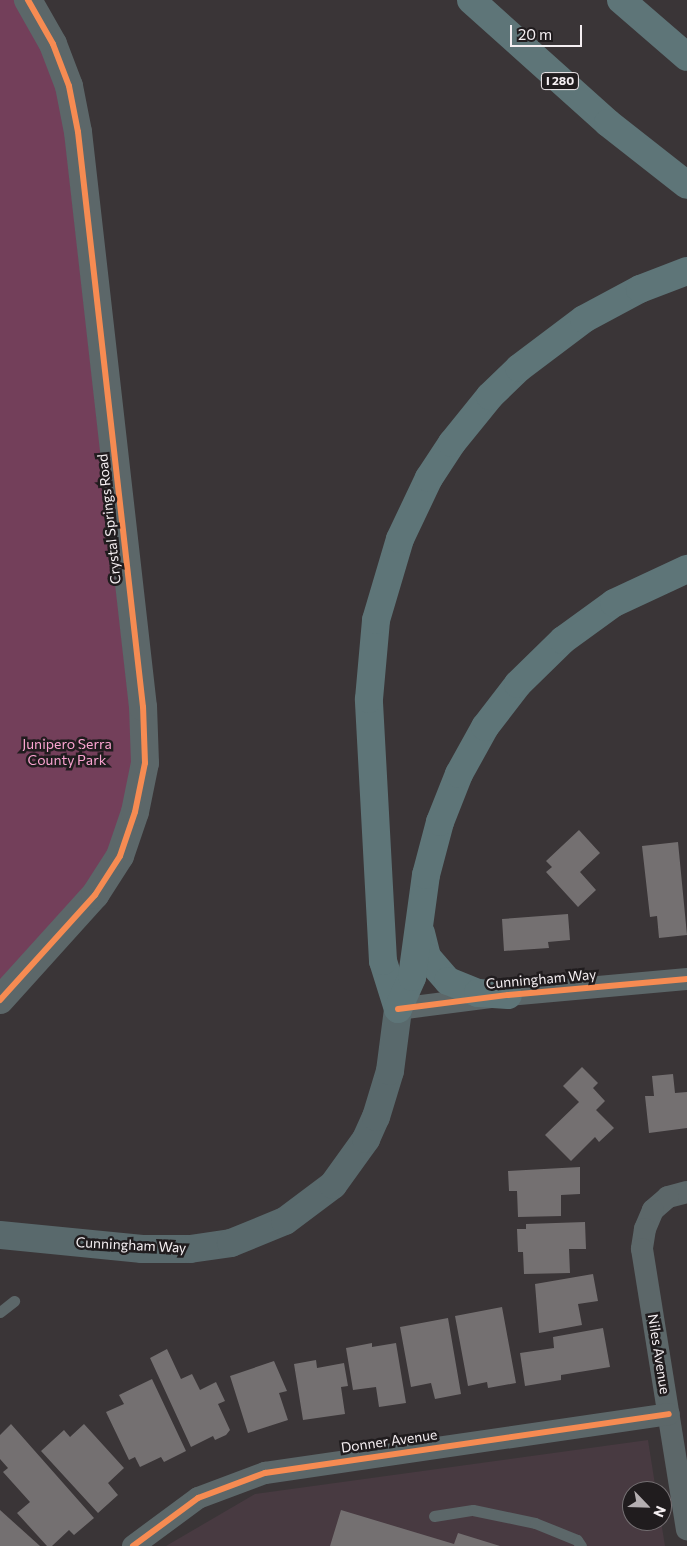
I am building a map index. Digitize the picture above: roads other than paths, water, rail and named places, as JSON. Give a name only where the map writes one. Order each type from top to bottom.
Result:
[{"type":"highway","name":"I 280","points":[[471,0],[653,159],[687,185]]},
{"type":"highway","points":[[621,0],[687,57]]},
{"type":"highway","points":[[398,1009],[384,961],[368,699],[376,620],[400,539],[425,485],[452,443],[490,396],[549,343],[591,315],[640,289],[687,271]]},
{"type":"highway","points":[[398,1009],[410,982],[426,875],[440,822],[471,750],[500,706],[540,660],[587,622],[643,587],[687,569]]},
{"type":"highway","points":[[420,924],[427,957],[448,981],[478,993],[508,995]]},
{"type":"main road","name":"Cunningham Way","points":[[0,1236],[142,1249],[190,1249],[231,1243],[285,1221],[333,1185],[366,1139],[376,1117],[390,1071],[398,1009]]},
{"type":"street","name":"Crystal Springs Road","points":[[0,1000],[95,895],[120,856],[135,812],[145,763],[143,707],[78,132],[69,86],[53,44],[28,0]]},
{"type":"street","name":"Cunningham Way","points":[[398,1009],[508,995],[687,979]]},
{"type":"street","name":"Niles Avenue","points":[[687,1192],[668,1197],[653,1210],[644,1229],[642,1249],[669,1414],[682,1463],[687,1529]]},
{"type":"street","name":"Donner Avenue","points":[[133,1546],[198,1498],[265,1473],[669,1414]]},
{"type":"lane","points":[[0,1312],[14,1302]]},
{"type":"lane","points":[[434,1516],[474,1510],[535,1523],[577,1540],[581,1546]]},
{"type":"park label","name":"Junipero Serra County Park","points":[[67,752]]}]
